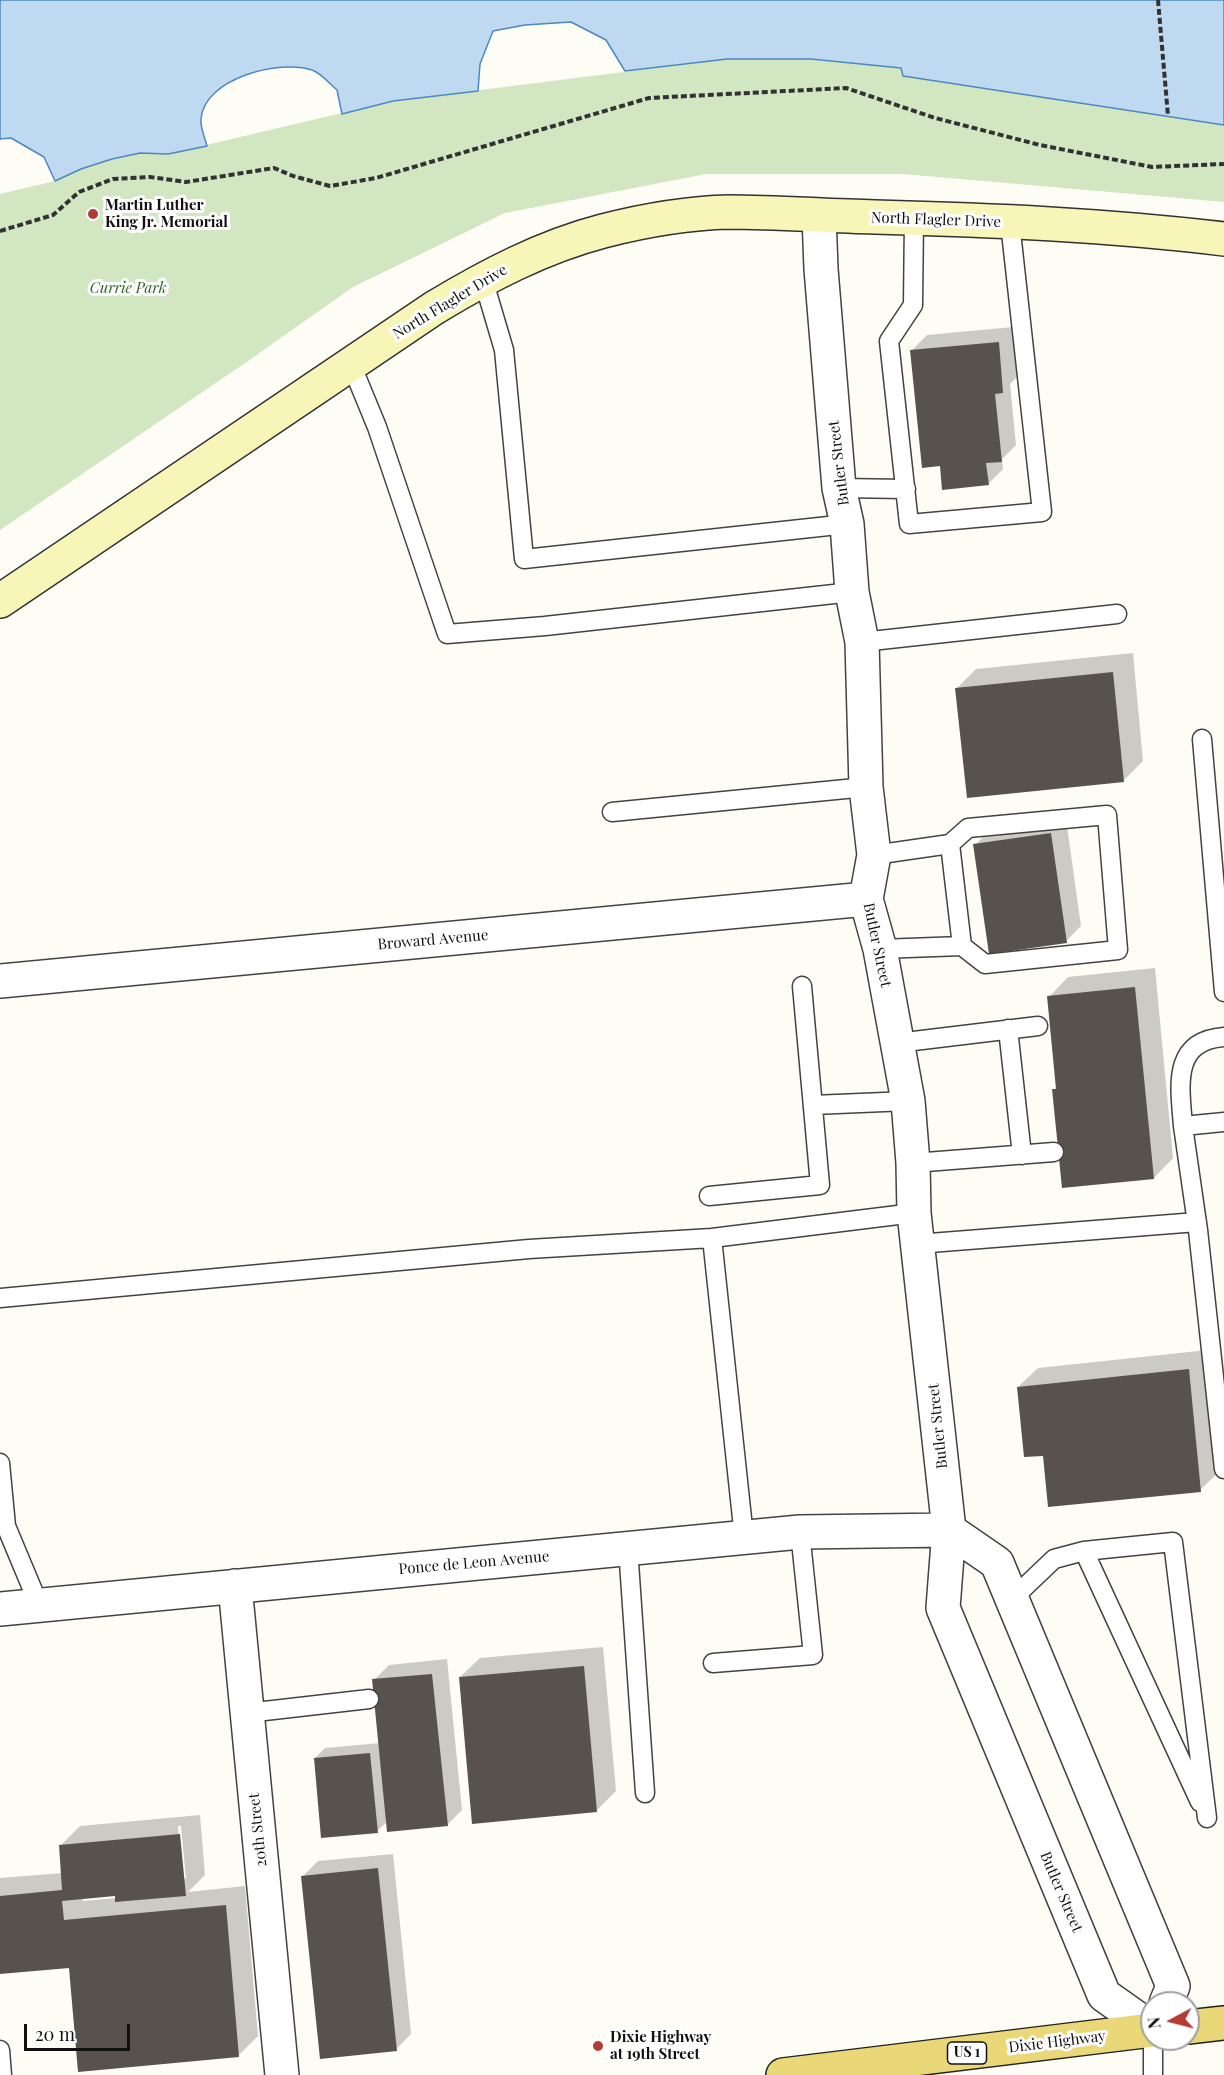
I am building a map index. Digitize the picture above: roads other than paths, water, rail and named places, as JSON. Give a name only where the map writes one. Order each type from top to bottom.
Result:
[{"type":"main road","points":[[1200,2025],[1224,2023]]},
{"type":"main road","name":"Dixie Highway","points":[[783,2075],[867,2070],[1140,2032]]},
{"type":"street","name":"North Flagler Drive","points":[[0,601],[434,308],[483,279],[530,256],[591,235],[652,221],[728,212],[914,218],[1157,231],[1224,239]]},
{"type":"street","name":"Butler Street","points":[[819,216],[821,269],[839,488],[847,524],[852,592],[862,642],[866,788],[874,855],[866,899],[880,949],[908,1101],[916,1228],[949,1530],[943,1608],[1104,1995],[1140,2021]]},
{"type":"street","name":"Broward Avenue","points":[[0,981],[866,899]]},
{"type":"street","name":"Ponce de Leon Avenue","points":[[0,1609],[800,1532],[949,1530]]},
{"type":"street","points":[[949,1530],[997,1563],[1173,1986],[1171,1991]]},
{"type":"street","name":"20th Street","points":[[235,1586],[282,2075]]},
{"type":"lane","points":[[914,218],[913,305],[889,341],[909,524],[1042,512],[1010,223]]},
{"type":"lane","points":[[483,279],[504,350],[524,559],[847,524]]},
{"type":"lane","points":[[351,364],[377,427],[447,634],[852,592]]},
{"type":"lane","points":[[839,488],[906,489]]},
{"type":"lane","points":[[862,642],[1117,614]]},
{"type":"lane","points":[[1202,739],[1224,992]]},
{"type":"lane","points":[[612,812],[866,788]]},
{"type":"lane","points":[[874,855],[950,844],[969,828],[1107,815],[1118,950],[985,964],[962,946],[880,949]]},
{"type":"lane","points":[[950,844],[962,946]]},
{"type":"lane","points":[[709,1196],[820,1185],[802,986]]},
{"type":"lane","points":[[897,1042],[1038,1026]]},
{"type":"lane","points":[[1008,1029],[1022,1155]]},
{"type":"lane","points":[[1224,1037],[1207,1039],[1186,1056],[1179,1076],[1224,1469]]},
{"type":"lane","points":[[813,1105],[908,1101]]},
{"type":"lane","points":[[1183,1126],[1224,1122]]},
{"type":"lane","points":[[913,1163],[1054,1152]]},
{"type":"lane","points":[[0,1298],[529,1249],[916,1228],[1197,1221]]},
{"type":"lane","points":[[711,1238],[744,1537]]},
{"type":"lane","points":[[0,1463],[6,1526],[39,1605]]},
{"type":"lane","points":[[713,1663],[813,1655],[800,1532]]},
{"type":"lane","points":[[1012,1599],[1054,1558],[1084,1551],[1173,1542],[1207,1818],[1084,1551]]},
{"type":"lane","points":[[628,1548],[645,1793]]},
{"type":"lane","points":[[247,1713],[369,1699]]},
{"type":"lane","points":[[0,2050],[2,2075]]},
{"type":"lane","points":[[1153,2051],[1153,2075]]},
{"type":"water","points":[[0,0],[1224,0],[1224,125],[903,76],[901,68],[811,59],[727,59],[625,71],[606,40],[571,22],[525,25],[493,31],[480,64],[478,91],[393,101],[342,114],[337,90],[315,71],[298,67],[282,67],[246,75],[215,92],[205,105],[201,122],[207,146],[168,154],[140,153],[112,159],[81,169],[55,181],[44,157],[11,138],[0,139]]},
{"type":"place","name":"Martin Luther King Jr. Memorial","points":[[93,214]]},
{"type":"place","name":"Dixie Highway at 19th Street","points":[[598,2046]]},
{"type":"park label","name":"Currie Park","points":[[128,288]]}]
